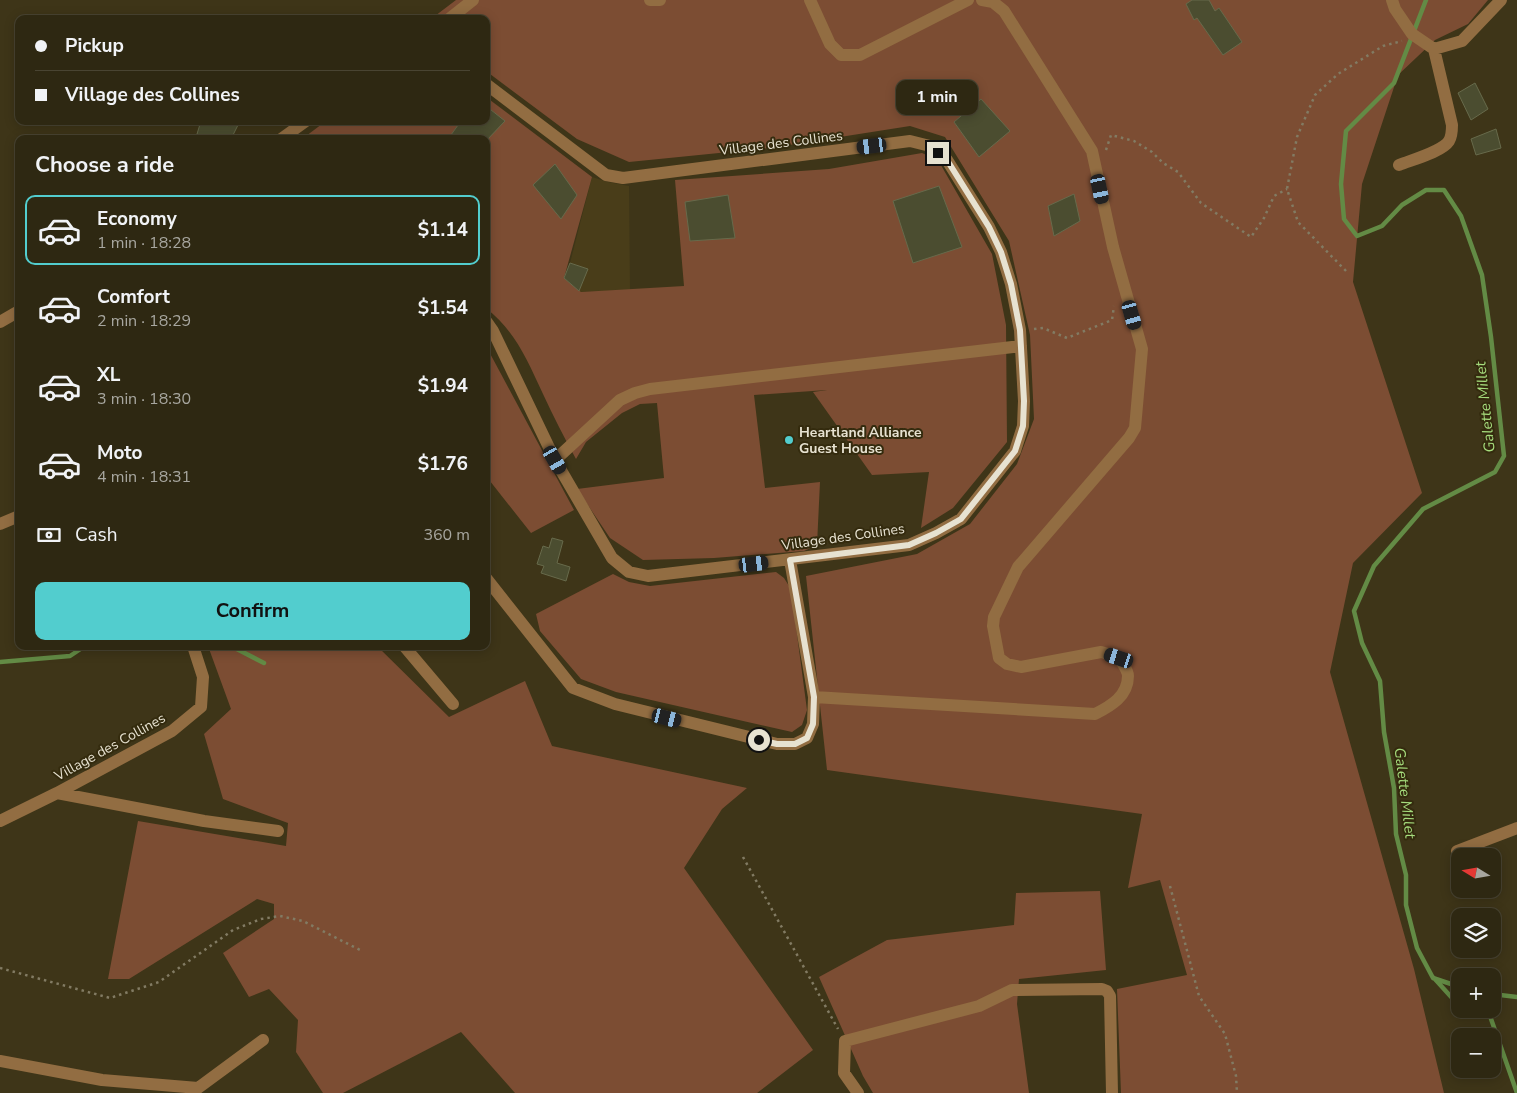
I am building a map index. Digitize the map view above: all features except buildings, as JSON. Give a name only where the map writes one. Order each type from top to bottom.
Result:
[{"type":"street","points":[[454,15],[473,0]]},
{"type":"street","points":[[650,0],[660,0]]},
{"type":"street","points":[[810,0],[830,44],[841,55],[860,55],[968,0]]},
{"type":"street","points":[[814,697],[1095,714],[1112,706],[1124,691],[1128,674],[1119,658],[1101,652],[1021,667],[1007,664],[999,658],[993,626],[994,617],[1018,567],[1129,438],[1134,428],[1142,349],[1113,247],[1092,150],[1004,11],[993,2],[982,0]]},
{"type":"street","points":[[1392,0],[1394,9],[1412,34],[1434,48],[1452,125],[1450,140],[1440,149],[1399,165]]},
{"type":"street","points":[[1434,48],[1462,41],[1501,0]]},
{"type":"street","name":"Village des Collines","points":[[490,87],[606,175],[623,178],[910,141],[930,146],[947,160],[989,227],[1001,252],[1020,330],[1024,401],[1023,426],[1015,451],[961,519],[909,545],[648,576],[629,572],[612,558],[555,460],[490,328]]},
{"type":"street","points":[[287,135],[300,125]]},
{"type":"street","points":[[0,322],[15,313]]},
{"type":"street","points":[[555,460],[620,400],[650,389],[1021,346]]},
{"type":"street","points":[[0,524],[15,518]]},
{"type":"street","points":[[490,583],[572,688],[615,704],[777,744],[795,744],[807,738],[813,724],[814,697],[790,560]]},
{"type":"street","name":"Village des Collines","points":[[0,820],[57,793],[172,731],[201,707],[203,677],[194,650]]},
{"type":"street","points":[[407,650],[453,704]]},
{"type":"street","points":[[57,793],[158,813],[278,831]]},
{"type":"street","points":[[1465,848],[1517,828]]},
{"type":"street","points":[[858,1093],[844,1073],[845,1041],[979,1006],[1012,990],[1102,989],[1110,996],[1112,1093]]},
{"type":"street","points":[[0,1060],[102,1080],[198,1088],[263,1040]]},
{"type":"path","points":[[1346,271],[1298,222],[1287,188],[1297,137],[1315,95],[1338,74],[1383,46],[1399,42],[1412,34]]},
{"type":"path","points":[[1104,156],[1111,135],[1134,141],[1178,172],[1201,203],[1251,237],[1264,218],[1274,196],[1287,188]]},
{"type":"path","points":[[1020,330],[1043,328],[1067,338],[1112,320],[1115,304]]},
{"type":"path","points":[[743,857],[826,1010],[845,1041]]},
{"type":"path","points":[[1170,886],[1199,996],[1225,1034],[1236,1076],[1237,1093]]},
{"type":"path","points":[[0,968],[110,998],[158,982],[233,930],[261,919],[280,916],[303,922],[360,950]]},
{"type":"shaded area","points":[[456,0],[1488,0],[1468,24],[1435,40],[1398,75],[1362,184],[1353,282],[1422,493],[1353,563],[1330,672],[1414,969],[1444,1093],[1121,1093],[1117,989],[1187,975],[1160,880],[1128,888],[1142,814],[827,770],[806,576],[917,554],[970,524],[1017,464],[1034,419],[1030,335],[1009,241],[945,137],[910,126],[770,148],[629,162],[577,139],[490,74],[490,15],[436,15]]},
{"type":"shaded area","points":[[490,100],[592,177],[564,278],[581,292],[684,286],[675,180],[829,169],[922,153],[938,160],[992,254],[1006,325],[1007,442],[953,508],[921,528],[929,472],[872,475],[813,392],[827,390],[754,395],[765,488],[820,482],[817,545],[804,551],[714,558],[643,560],[610,538],[577,489],[664,478],[657,403],[640,404],[622,413],[586,442],[576,459],[520,347],[490,312],[490,135],[307,135],[321,125],[490,125]]},
{"type":"shaded area","points":[[592,177],[629,186],[630,290],[581,292],[564,278],[570,263]]},
{"type":"shaded area","points":[[490,353],[574,510],[531,533],[490,481]]},
{"type":"shaded area","points":[[776,572],[784,578],[791,589],[807,710],[802,725],[792,732],[616,692],[581,679],[540,631],[536,614],[613,574],[629,582],[650,586]]},
{"type":"shaded area","points":[[209,650],[381,650],[449,717],[525,681],[552,746],[747,788],[722,809],[684,868],[813,1050],[757,1093],[515,1093],[461,1032],[343,1093],[323,1093],[296,1052],[298,1020],[269,989],[249,997],[223,953],[274,919],[274,904],[257,899],[129,979],[108,979],[138,821],[286,846],[288,823],[223,799],[204,734],[231,709]]},
{"type":"shaded area","points":[[1100,891],[1106,970],[1019,979],[1017,1004],[1029,1093],[873,1093],[863,1076],[819,977],[887,940],[1014,925],[1016,893]]},
{"type":"waterway","name":"Galette Millet","points":[[1426,0],[1394,83],[1346,131],[1341,184],[1344,219],[1357,236],[1382,226],[1402,205],[1426,190],[1444,190],[1461,216],[1482,275],[1491,337],[1504,456],[1495,472],[1423,509],[1374,566],[1354,611],[1362,643],[1380,681],[1384,732],[1394,788],[1396,834],[1406,875],[1406,905],[1417,948],[1433,978],[1451,984]]},
{"type":"waterway","points":[[0,662],[70,656],[79,650]]},
{"type":"waterway","points":[[239,650],[264,663]]},
{"type":"waterway","points":[[1434,978],[1451,997]]},
{"type":"waterway","name":"Galette Millet","points":[[1501,995],[1517,997]]},
{"type":"waterway","points":[[1491,1018],[1517,1093]]},
{"type":"place","name":"Heartland Alliance Guest House","points":[[789,440]]},
{"type":"route","points":[[759,740],[777,744],[795,744],[807,738],[813,724],[814,697],[790,560],[909,545],[961,519],[1015,451],[1023,426],[1024,401],[1020,330],[1011,284],[1001,252],[989,227],[947,160],[938,153]]}]
